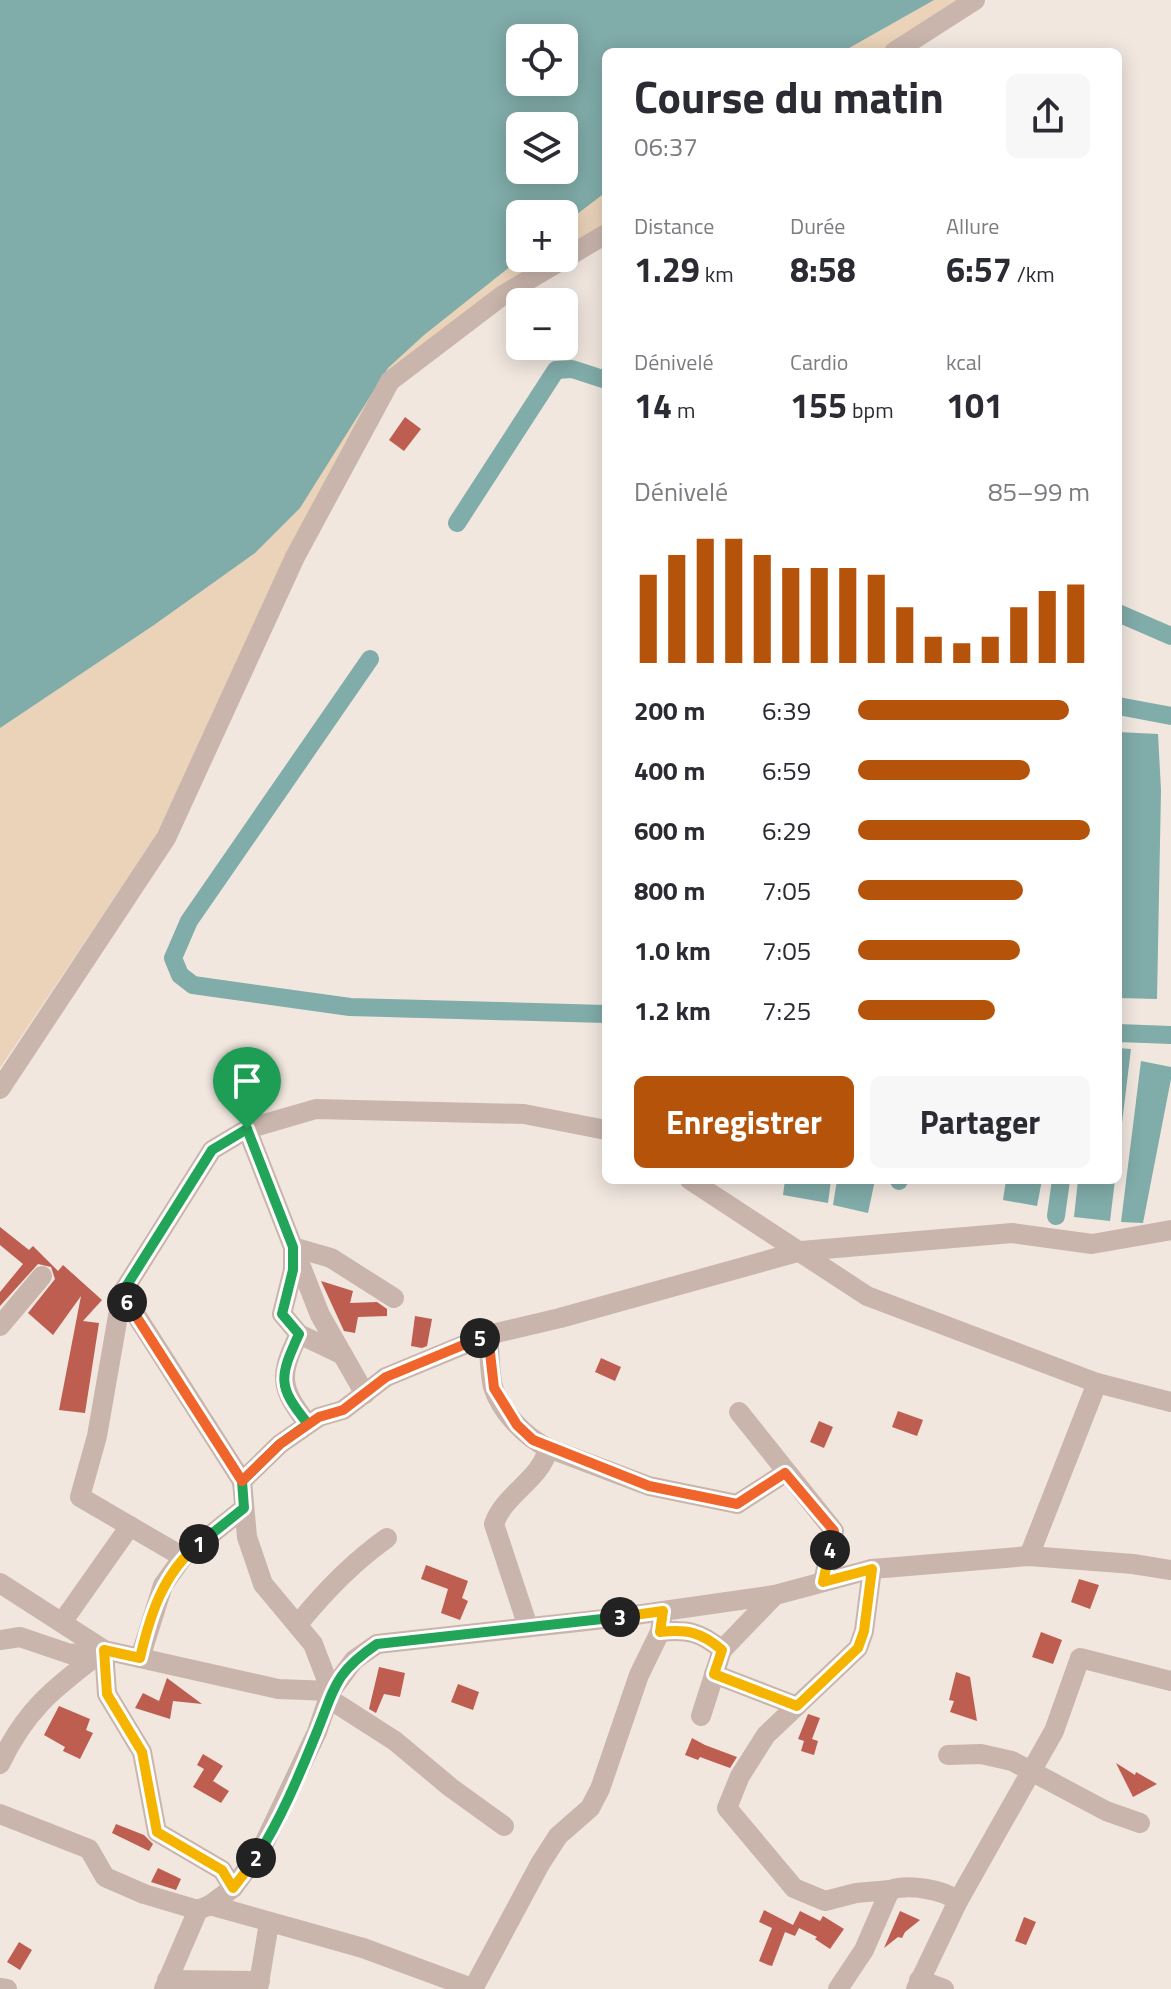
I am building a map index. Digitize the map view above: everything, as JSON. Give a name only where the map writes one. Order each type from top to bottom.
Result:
[{"type":"street","points":[[900,48],[975,0]]},
{"type":"street","points":[[0,1089],[166,838],[295,557],[390,381],[503,295],[602,236]]},
{"type":"street","points":[[183,1557],[80,1497],[97,1436],[122,1293],[212,1150],[247,1129],[316,1109],[524,1114],[602,1129]]},
{"type":"street","points":[[247,1129],[320,1315],[365,1394]]},
{"type":"street","points":[[696,1184],[867,1296],[1097,1383],[1171,1402]]},
{"type":"street","points":[[242,1481],[280,1444],[319,1417],[343,1410],[386,1377],[488,1335],[801,1251],[1012,1233],[1092,1244],[1171,1230]]},
{"type":"street","points":[[293,1247],[331,1258],[394,1298]]},
{"type":"street","points":[[293,1247],[293,1270],[282,1314],[299,1334],[343,1355]]},
{"type":"street","points":[[0,1326],[42,1276]]},
{"type":"street","points":[[122,1293],[242,1481],[247,1537],[263,1584],[299,1623],[313,1644],[329,1694]]},
{"type":"street","points":[[299,1334],[285,1364],[284,1388],[288,1399],[308,1424]]},
{"type":"street","points":[[488,1335],[494,1388],[517,1425],[533,1440],[548,1448],[649,1486],[737,1504],[785,1473]]},
{"type":"street","points":[[1029,1556],[1097,1383]]},
{"type":"street","points":[[739,1412],[834,1531],[823,1582]]},
{"type":"street","points":[[528,1627],[494,1524],[498,1512],[546,1461],[548,1448]]},
{"type":"street","points":[[140,1658],[163,1585],[183,1557],[244,1508]]},
{"type":"street","points":[[63,1621],[130,1526]]},
{"type":"street","points":[[299,1623],[326,1591],[367,1552],[387,1538]]},
{"type":"street","points":[[269,1923],[259,1985],[166,1985],[204,1908],[233,1888],[261,1850],[317,1732],[329,1694],[354,1660],[377,1644],[775,1595],[872,1569],[1029,1556],[1171,1570]]},
{"type":"street","points":[[872,1569],[864,1631],[858,1648],[766,1735],[740,1776],[727,1808],[794,1888],[825,1901],[902,1886],[950,1896],[958,1901]]},
{"type":"street","points":[[0,1583],[104,1650]]},
{"type":"street","points":[[701,1716],[722,1650],[775,1595]]},
{"type":"street","points":[[0,1814],[89,1849],[105,1877],[144,1894],[363,1948],[473,1989],[558,1836],[590,1808],[600,1789],[639,1675],[660,1632],[663,1611]]},
{"type":"street","points":[[660,1632],[684,1629],[704,1635],[722,1650]]},
{"type":"street","points":[[0,1640],[20,1637],[70,1654],[104,1650],[278,1689],[329,1694],[504,1826]]},
{"type":"street","points":[[0,1764],[16,1731],[51,1690],[104,1650]]},
{"type":"street","points":[[104,1650],[107,1694],[142,1752],[157,1832],[222,1870],[233,1888]]},
{"type":"street","points":[[944,1989],[917,1985],[958,1901],[1054,1731],[1080,1658],[1171,1681]]},
{"type":"street","points":[[714,1674],[797,1706]]},
{"type":"street","points":[[948,1755],[981,1754],[1012,1761],[1106,1811],[1140,1823]]},
{"type":"street","points":[[838,1989],[864,1950],[890,1890]]},
{"type":"street","points":[[0,1988],[7,1989]]},
{"type":"sand","points":[[905,0],[968,0],[889,48],[818,48]]},
{"type":"sand","points":[[602,180],[602,228],[578,244],[578,200],[576,200]]},
{"type":"sand","points":[[506,268],[506,272],[537,272],[515,288],[506,288],[506,295],[391,377],[276,581],[154,839],[0,1068],[0,724],[378,362]]},
{"type":"water","points":[[0,0],[934,0],[849,48],[602,48],[602,195],[578,213],[578,200],[506,200],[506,270],[388,368],[300,508],[255,553],[0,728]]},
{"type":"water","points":[[1122,732],[1158,734],[1161,790],[1157,999],[1122,998]]},
{"type":"water","points":[[1122,1048],[1131,1049],[1122,1123]]},
{"type":"water","points":[[1141,1061],[1171,1067],[1171,1079],[1143,1223],[1121,1222]]},
{"type":"water","points":[[784,1184],[830,1184],[828,1203],[783,1195]]},
{"type":"water","points":[[836,1184],[874,1184],[868,1213],[833,1205]]},
{"type":"water","points":[[1005,1184],[1041,1184],[1037,1206],[1003,1200]]},
{"type":"water","points":[[1078,1184],[1115,1184],[1110,1221],[1074,1217]]},
{"type":"building","points":[[405,417],[421,429],[404,451],[389,440]]},
{"type":"building","points":[[0,1227],[29,1250],[33,1246],[58,1271],[63,1265],[102,1300],[83,1321],[99,1323],[85,1413],[59,1410],[81,1296],[53,1335],[28,1313],[55,1279],[51,1267],[38,1264],[0,1306],[0,1292],[23,1264],[0,1245]]},
{"type":"building","points":[[321,1281],[353,1291],[350,1303],[377,1302],[387,1309],[387,1316],[358,1317],[355,1333],[344,1331]]},
{"type":"building","points":[[415,1316],[432,1319],[427,1346],[422,1348],[411,1346]]},
{"type":"building","points":[[601,1358],[621,1367],[615,1381],[595,1372]]},
{"type":"building","points":[[898,1411],[923,1420],[917,1436],[892,1427]]},
{"type":"building","points":[[819,1421],[833,1427],[824,1448],[810,1442]]},
{"type":"building","points":[[426,1565],[468,1581],[462,1598],[468,1601],[460,1620],[441,1613],[448,1589],[421,1579]]},
{"type":"building","points":[[1079,1579],[1099,1585],[1090,1609],[1071,1602]]},
{"type":"building","points":[[1041,1632],[1062,1640],[1053,1664],[1032,1657]]},
{"type":"building","points":[[379,1667],[405,1673],[400,1697],[384,1694],[376,1713],[369,1709]]},
{"type":"building","points":[[956,1672],[970,1677],[977,1721],[950,1712],[954,1701],[949,1700]]},
{"type":"building","points":[[167,1678],[202,1704],[173,1701],[170,1719],[135,1708],[143,1693],[159,1701]]},
{"type":"building","points":[[458,1684],[479,1692],[473,1710],[451,1702]]},
{"type":"building","points":[[59,1706],[90,1719],[86,1730],[93,1733],[80,1759],[63,1751],[65,1747],[44,1735]]},
{"type":"building","points":[[808,1714],[820,1718],[812,1739],[818,1741],[814,1755],[801,1751],[804,1741],[798,1739]]},
{"type":"building","points":[[692,1738],[737,1757],[730,1768],[685,1755]]},
{"type":"building","points":[[203,1754],[223,1766],[213,1781],[229,1791],[221,1803],[193,1787],[204,1769],[197,1765]]},
{"type":"building","points":[[1116,1763],[1135,1775],[1136,1772],[1157,1784],[1133,1797]]},
{"type":"building","points":[[116,1824],[144,1835],[153,1844],[149,1851],[112,1833]]},
{"type":"building","points":[[158,1868],[181,1879],[176,1890],[151,1882]]},
{"type":"building","points":[[764,1910],[793,1925],[800,1911],[820,1921],[823,1916],[844,1929],[830,1949],[815,1939],[817,1937],[799,1928],[795,1936],[785,1932],[772,1966],[759,1961],[772,1928],[759,1922]]},
{"type":"building","points":[[900,1911],[920,1920],[902,1938],[898,1937],[884,1948]]},
{"type":"building","points":[[1024,1917],[1036,1922],[1026,1945],[1015,1941]]},
{"type":"building","points":[[19,1942],[32,1950],[20,1970],[7,1962]]},
{"type":"waterway","points":[[457,523],[556,370],[572,369],[602,379]]},
{"type":"waterway","points":[[1122,615],[1171,636]]},
{"type":"waterway","points":[[370,659],[189,921],[173,958],[180,975],[193,985],[350,1007],[602,1014]]},
{"type":"waterway","points":[[1122,707],[1171,716]]},
{"type":"waterway","points":[[1122,1033],[1171,1035]]},
{"type":"waterway","points":[[1056,1216],[1060,1184]]},
{"type":"route","points":[[247,1129],[212,1150],[122,1293],[242,1481],[280,1444],[319,1417],[343,1410],[386,1377],[488,1335],[494,1388],[517,1425],[533,1440],[548,1448],[628,1475],[649,1486],[737,1504],[785,1473],[834,1531],[823,1582],[872,1569],[864,1631],[858,1648],[797,1706],[714,1674],[722,1650],[704,1635],[684,1629],[660,1632],[663,1611],[377,1644],[354,1660],[331,1691],[289,1795],[261,1850],[233,1888],[222,1870],[157,1832],[142,1752],[107,1694],[104,1650],[140,1658],[147,1627],[163,1585],[183,1557],[244,1508],[242,1481],[280,1444],[308,1424],[288,1399],[284,1388],[285,1364],[299,1334],[282,1314],[293,1270],[293,1247],[247,1129]]}]
